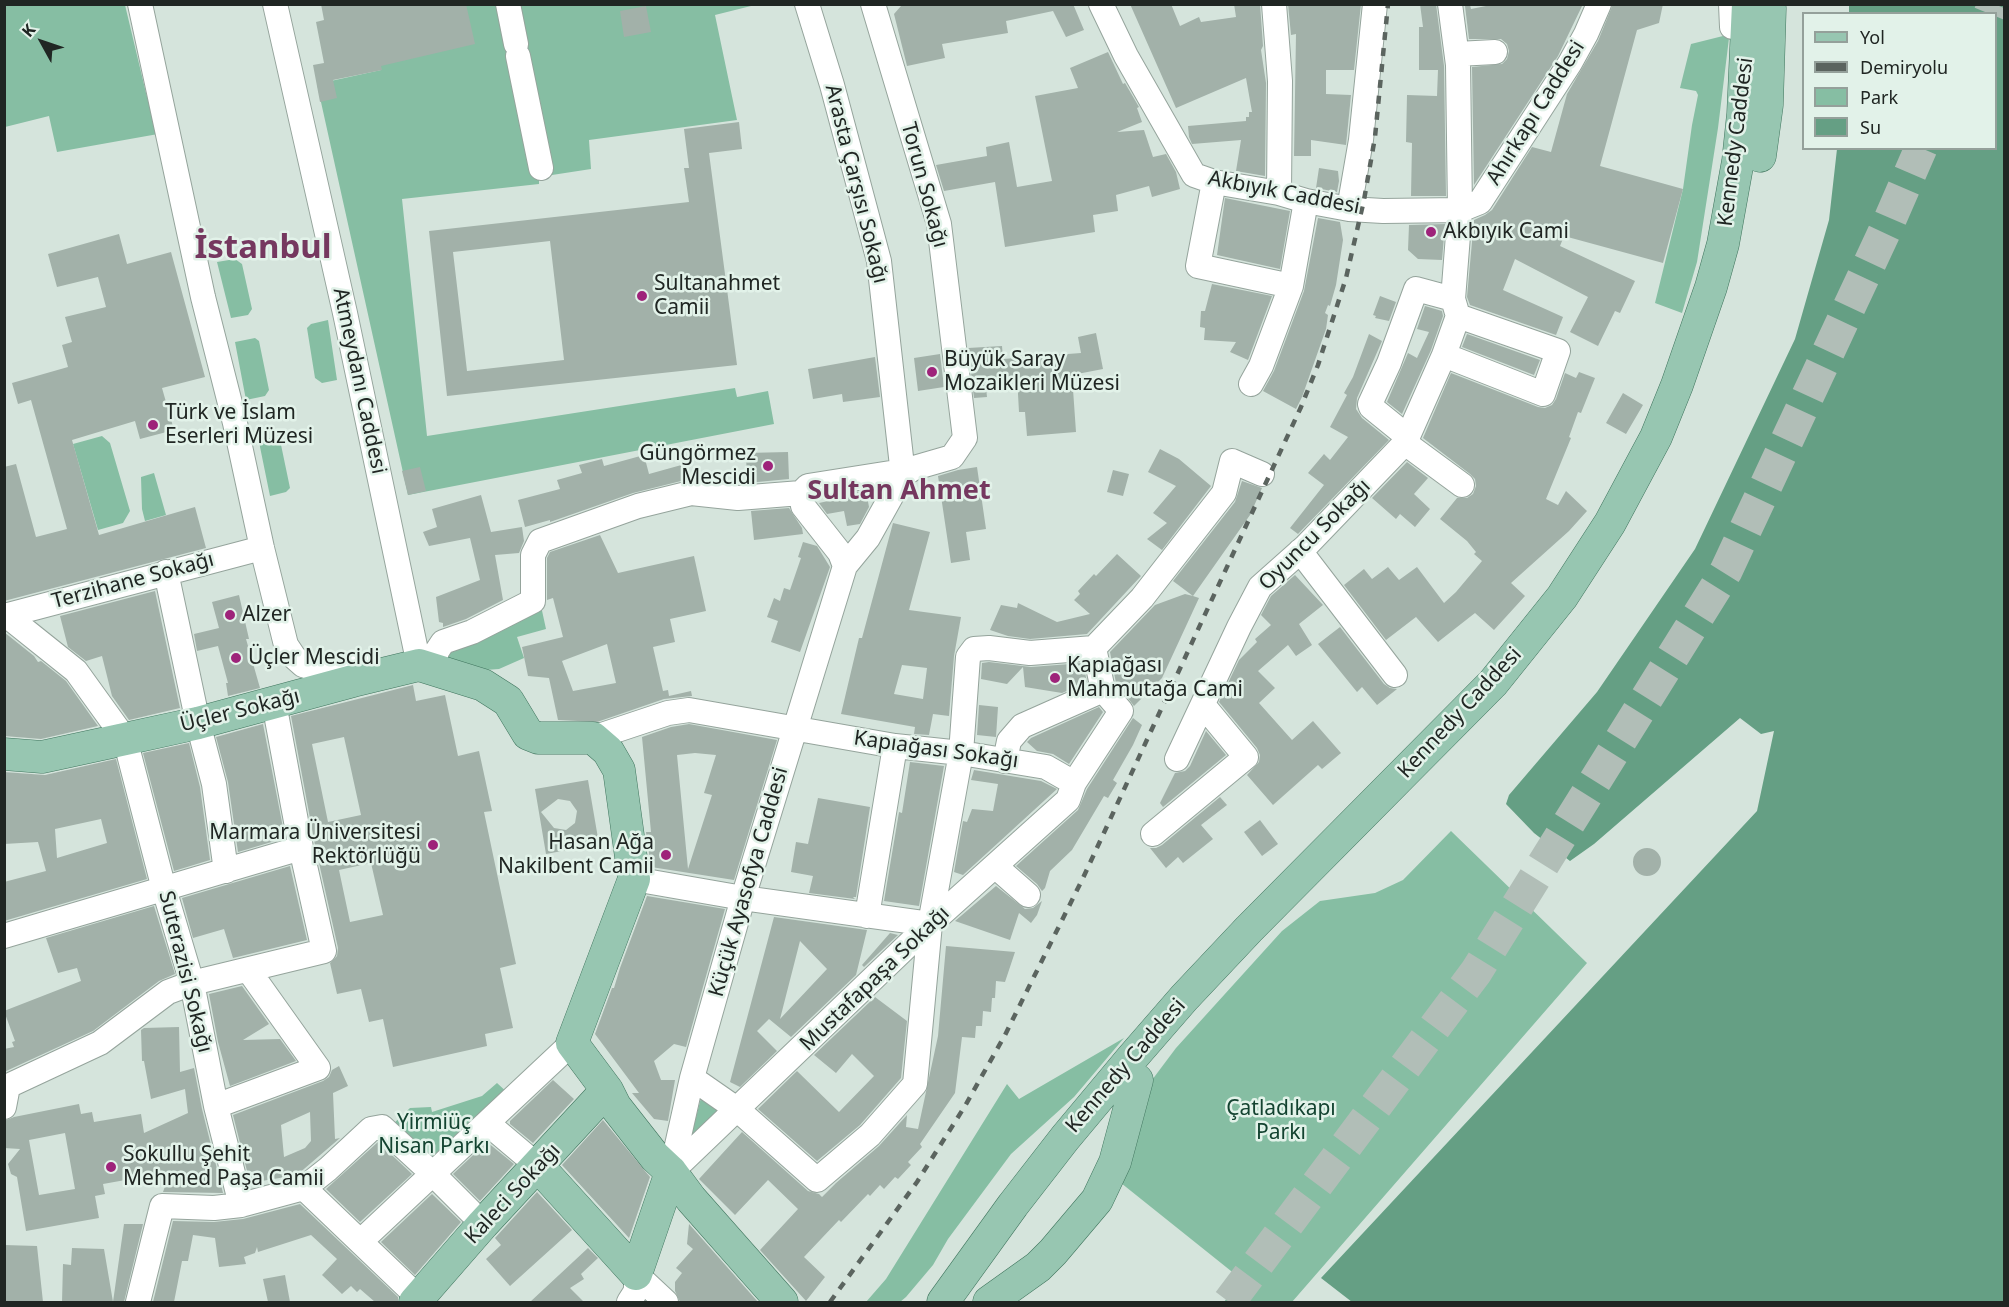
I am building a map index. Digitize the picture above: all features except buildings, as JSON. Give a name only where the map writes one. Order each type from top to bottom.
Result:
[{"type":"main road","name":"Kennedy Caddesi","points":[[943,1302],[1013,1205],[1137,1080],[1237,967],[1443,760],[1515,684],[1552,639],[1611,554],[1669,450],[1717,331],[1736,268],[1758,168],[1767,105],[1760,78],[1758,33],[1746,13]]},
{"type":"main road","name":"Kennedy Caddesi","points":[[968,1302],[1025,1221],[1078,1137],[1184,998],[1249,929],[1493,683],[1562,597],[1610,523],[1656,437],[1684,366],[1723,244],[1738,161],[1743,114],[1746,13]]},
{"type":"main road","name":"Üçler Sokağı","points":[[4,754],[42,757],[198,723],[425,663]]},
{"type":"main road","points":[[425,663],[483,684],[508,701],[528,734],[538,738],[593,738],[608,751],[619,770],[634,879],[572,1042],[607,1090],[615,1106],[655,1157],[782,1302]]},
{"type":"main road","points":[[989,1302],[1038,1267],[1097,1200],[1115,1162],[1137,1080]]},
{"type":"main road","name":"Kaleci Sokağı","points":[[417,1300],[483,1224],[607,1090]]},
{"type":"main road","points":[[1078,1137],[1100,1142],[1115,1162]]},
{"type":"main road","points":[[538,1166],[632,1288]]},
{"type":"main road","name":"Küçük Ayasofya Caddesi","points":[[632,1288],[671,1173]]},
{"type":"main road","points":[[648,1237],[691,1199]]},
{"type":"main road","points":[[937,1302],[971,1264]]},
{"type":"street","points":[[140,4],[203,297],[235,423],[262,548],[286,645],[303,665],[315,669],[339,671],[425,663],[435,660],[437,651],[443,642],[472,632],[533,602],[533,555],[540,541],[639,506],[691,493],[738,498],[801,493],[808,486],[903,473]]},
{"type":"street","name":"Atmeydanı Caddesi","points":[[275,4],[425,663]]},
{"type":"street","points":[[508,4],[541,168]]},
{"type":"street","name":"Torun Sokağı","points":[[873,4],[939,224],[965,438],[952,457],[903,473]]},
{"type":"street","name":"Akbıyık Caddesi","points":[[1101,4],[1126,56],[1194,175],[1214,183],[1279,193],[1349,209],[1460,210]]},
{"type":"street","points":[[1274,4],[1280,81],[1279,193]]},
{"type":"street","points":[[1349,209],[1361,140],[1375,4]]},
{"type":"street","name":"Ahırkapı Caddesi","points":[[1460,210],[1480,202],[1570,63],[1599,4]]},
{"type":"street","name":"Oyuncu Sokağı","points":[[1177,759],[1260,587],[1300,551],[1407,440],[1444,355],[1455,307],[1460,210],[1457,54],[1453,5]]},
{"type":"street","name":"Arasta Çarşısı Sokağı","points":[[808,6],[832,85],[879,261],[903,473]]},
{"type":"street","points":[[1457,54],[1495,52]]},
{"type":"street","points":[[1214,183],[1198,266],[1291,286]]},
{"type":"street","points":[[1251,384],[1261,366],[1291,286],[1306,201]]},
{"type":"street","points":[[1444,355],[1543,394],[1558,351],[1416,290],[1389,363],[1370,404],[1407,440],[1462,485]]},
{"type":"street","points":[[692,1078],[738,1110],[817,1180],[870,1135],[915,1084],[930,924],[961,753],[968,657],[974,649],[989,648],[1030,653],[1094,648],[1142,598],[1224,493],[1232,461],[1262,474]]},
{"type":"street","name":"Küçük Ayasofya Caddesi","points":[[671,1173],[692,1078],[743,898],[844,566],[868,538],[903,473]]},
{"type":"street","points":[[801,493],[803,506],[840,554],[844,566]]},
{"type":"street","name":"Terzihane Sokağı","points":[[5,616],[262,548]]},
{"type":"street","points":[[1300,551],[1395,675]]},
{"type":"street","points":[[166,572],[198,723],[214,784],[226,871]]},
{"type":"street","points":[[1142,598],[1172,590]]},
{"type":"street","points":[[5,616],[76,670],[125,739]]},
{"type":"street","points":[[1005,761],[1009,741],[1022,726],[1103,690],[1094,648]]},
{"type":"street","name":"Mustafapaşa Sokağı","points":[[671,1173],[930,924],[1068,800],[1074,783],[1121,711],[1103,690]]},
{"type":"street","points":[[6,1093],[100,1043],[168,992],[192,983],[324,951],[301,848],[274,703]]},
{"type":"street","points":[[1153,834],[1246,757],[1203,705]]},
{"type":"street","name":"Kapıağası Sokağı","points":[[593,738],[668,713],[689,710],[895,746],[961,753],[1046,767],[1074,783]]},
{"type":"street","name":"Suterazisi Sokağı","points":[[125,739],[164,890],[192,983],[216,1106],[241,1205]]},
{"type":"street","points":[[867,916],[895,746]]},
{"type":"street","points":[[4,936],[301,848]]},
{"type":"street","points":[[995,866],[1028,896]]},
{"type":"street","points":[[634,879],[743,898],[930,924]]},
{"type":"street","points":[[216,1106],[318,1068],[249,971]]},
{"type":"street","points":[[361,1241],[572,1042]]},
{"type":"street","points":[[487,1123],[538,1166]]},
{"type":"street","points":[[138,1302],[162,1206],[214,1208],[241,1205],[304,1188],[371,1129],[382,1126],[483,1224]]},
{"type":"street","points":[[304,1188],[361,1241],[417,1300]]},
{"type":"street","points":[[632,1288],[666,1302]]},
{"type":"green space","points":[[5,5],[125,5],[158,134],[57,152],[49,116],[5,127]]},
{"type":"green space","points":[[368,5],[755,5],[715,15],[737,120],[589,140],[591,169],[539,177],[539,184],[402,199],[427,436],[735,388],[737,397],[768,391],[774,424],[408,495],[317,84],[381,70]]},
{"type":"green space","points":[[1723,36],[1729,38],[1718,128],[1697,262],[1682,313],[1655,303],[1683,189],[1698,95],[1696,91],[1680,88],[1691,44]]},
{"type":"green space","points":[[235,259],[242,264],[252,309],[248,315],[231,318],[217,262]]},
{"type":"green space","points":[[328,320],[337,380],[322,383],[315,378],[307,328],[311,324]]},
{"type":"green space","points":[[255,338],[259,341],[269,390],[265,396],[246,400],[235,342]]},
{"type":"green space","points":[[102,436],[110,443],[130,511],[123,523],[98,530],[73,444]]},
{"type":"green space","points":[[274,437],[280,440],[290,488],[286,492],[270,496],[259,442]]},
{"type":"green space","points":[[154,473],[166,515],[145,521],[142,509],[141,477]]},
{"type":"green space","points":[[541,606],[546,629],[517,637],[524,658],[499,669],[485,670],[449,659],[447,647]]},
{"type":"green space","name":"Çatladıkapı Parkı","points":[[1451,831],[1587,963],[1292,1302],[1224,1302],[1241,1279],[1121,1183],[1146,1088],[1176,1048],[1282,931],[1320,901],[1375,893],[1403,880]]},
{"type":"green space","points":[[1124,1038],[1074,1097],[1011,1154],[948,1239],[933,1265],[906,1297],[900,1302],[866,1302],[886,1279],[1007,1084],[1019,1099]]},
{"type":"green space","name":"Yirmiüç Nisan Parkı","points":[[497,1083],[510,1095],[434,1167],[391,1126],[410,1108],[431,1107],[432,1112],[482,1096]]},
{"type":"green space","points":[[702,1094],[726,1111],[688,1148]]},
{"type":"water","points":[[1849,5],[2004,5],[2004,1302],[1352,1302],[1321,1278],[1757,811],[1774,731],[1761,734],[1740,718],[1594,844],[1570,861],[1534,833],[1506,804],[1509,795],[1597,692],[1695,549],[1795,339],[1829,220],[1837,150],[1997,150],[1997,12],[1849,12]]},
{"type":"tunnel","points":[[1991,12],[1994,4]]},
{"type":"tunnel","points":[[1229,1302],[1476,972],[1726,571],[1888,224],[1920,150]]},
{"type":"railway","points":[[830,1302],[917,1182],[965,1106],[1005,1035],[1083,878],[1301,407],[1318,365],[1346,278],[1364,200],[1375,137],[1388,4]]},
{"type":"place","name":"Akbıyık Cami","points":[[1431,232]]},
{"type":"place","name":"Sultanahmet Camii","points":[[642,296]]},
{"type":"place","name":"Büyük Saray Mozaikleri Müzesi","points":[[932,372]]},
{"type":"place","name":"Türk ve İslam Eserleri Müzesi","points":[[153,425]]},
{"type":"place","name":"Güngörmez Mescidi","points":[[768,466]]},
{"type":"place","name":"Alzer","points":[[230,615]]},
{"type":"place","name":"Üçler Mescidi","points":[[236,658]]},
{"type":"place","name":"Kapıağası Mahmutağa Cami","points":[[1055,678]]},
{"type":"place","name":"Marmara Üniversitesi Rektörlüğü","points":[[433,845]]},
{"type":"place","name":"Hasan Ağa Nakilbent Camii","points":[[666,855]]},
{"type":"place","name":"Sokullu Şehit Mehmed Paşa Camii","points":[[111,1167]]},
{"type":"district","name":"İstanbul","points":[[263,249]]},
{"type":"district","name":"Sultan Ahmet","points":[[899,491]]}]
